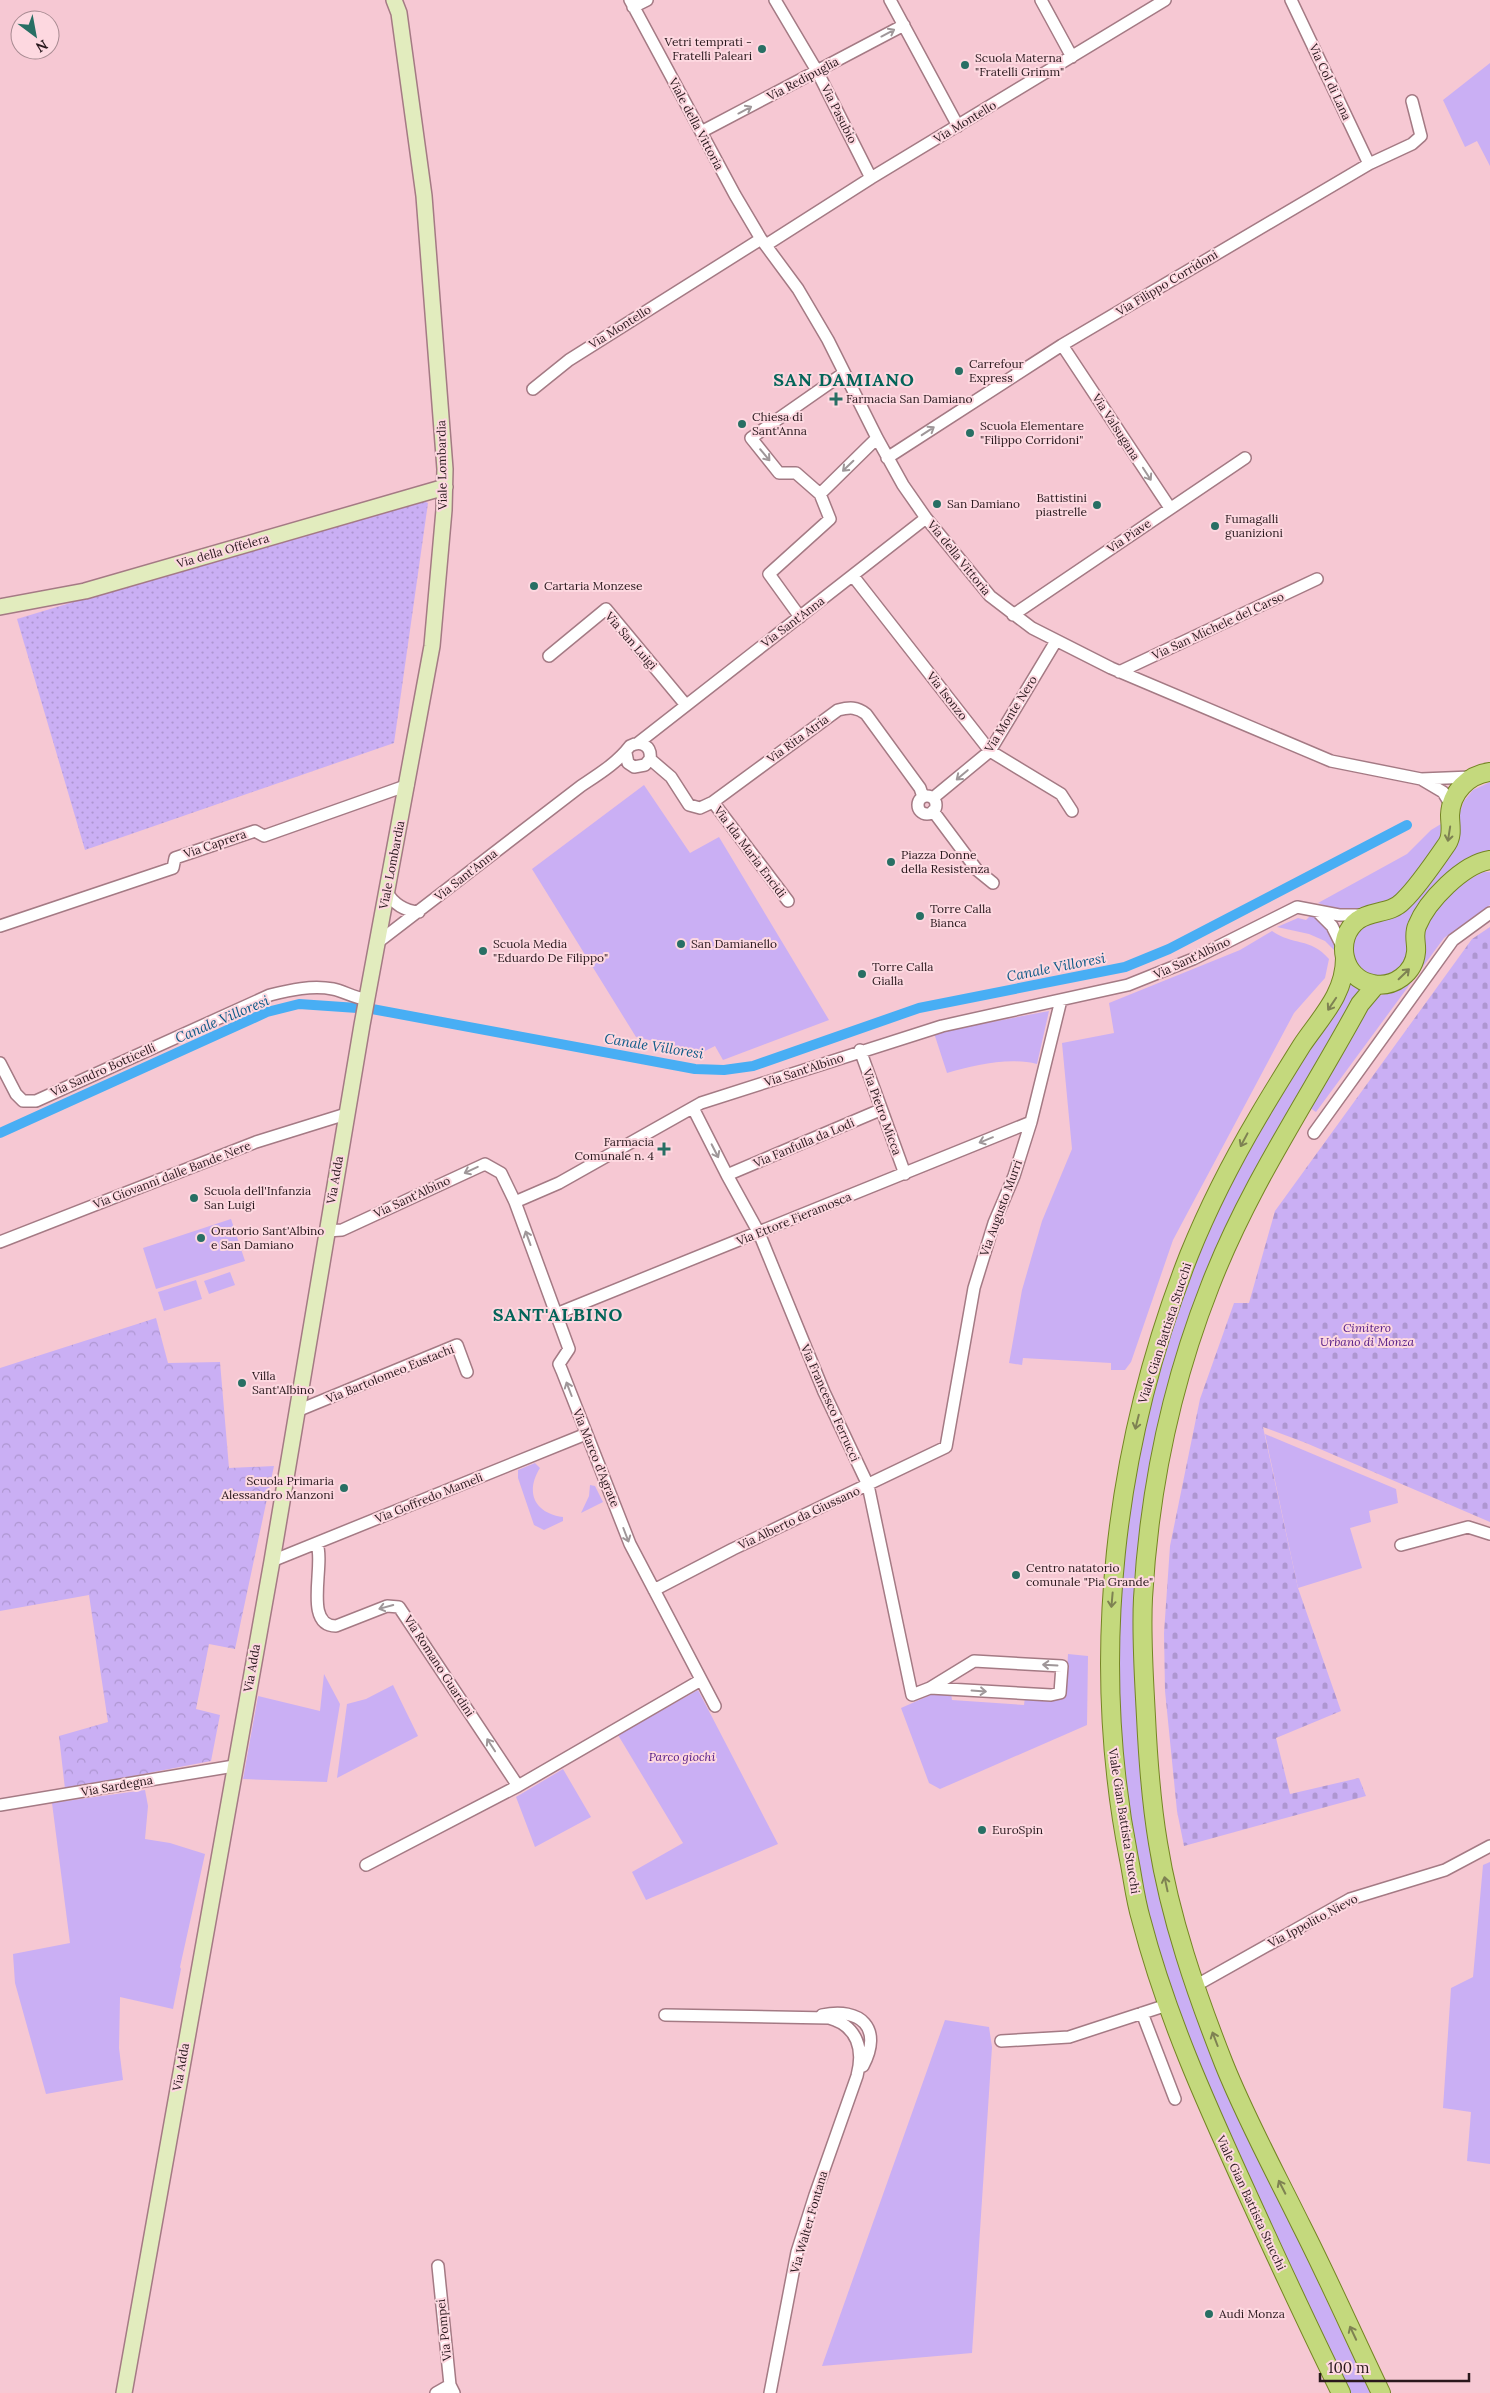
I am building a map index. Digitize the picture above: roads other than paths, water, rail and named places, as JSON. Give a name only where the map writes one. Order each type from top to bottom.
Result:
[{"type":"main road","name":"Viale Lombardia","points":[[377,943],[408,785],[432,646],[445,487],[424,196],[398,4]]},
{"type":"main road","name":"Via della Offelera","points":[[0,607],[86,591],[445,487]]},
{"type":"main road","points":[[1451,805],[1458,790],[1484,772]]},
{"type":"main road","name":"Viale Gian Battista Stucchi","points":[[1335,2389],[1193,2076],[1167,2005],[1140,1917],[1124,1834],[1112,1736],[1109,1666],[1111,1616],[1123,1500],[1134,1433],[1150,1368],[1190,1252],[1216,1194],[1245,1138],[1304,1043],[1337,997],[1344,977],[1344,956],[1348,931],[1357,921],[1369,914],[1389,910],[1403,901],[1442,850],[1450,836],[1451,805]]},
{"type":"main road","points":[[1344,956],[1357,977],[1376,985],[1391,983],[1406,974],[1414,962],[1416,954],[1416,927],[1436,898],[1466,868],[1490,860]]},
{"type":"main road","name":"Via Adda","points":[[124,2393],[234,1766],[272,1561],[326,1231],[377,943]]},
{"type":"main road","points":[[1376,985],[1360,1004],[1265,1166],[1210,1285],[1177,1388],[1162,1451],[1143,1598],[1147,1748],[1158,1844],[1169,1900],[1195,1986],[1225,2067],[1381,2393]]},
{"type":"street","points":[[632,4],[647,0]]},
{"type":"street","name":"Via Pasubio","points":[[775,0],[817,71],[871,178]]},
{"type":"street","points":[[890,0],[958,126]]},
{"type":"street","points":[[1041,0],[1072,57]]},
{"type":"street","name":"Via Montello","points":[[533,389],[569,360],[1165,0]]},
{"type":"street","name":"Via Col di Lana","points":[[1291,0],[1369,164]]},
{"type":"street","name":"Viale della Vittoria","points":[[632,4],[701,132],[764,242]]},
{"type":"street","name":"Via Redipuglia","points":[[701,132],[904,25]]},
{"type":"street","name":"Via Filippo Corridoni","points":[[887,458],[1062,345],[1369,164],[1412,144],[1421,136],[1412,101]]},
{"type":"street","name":"Via della Vittoria","points":[[764,242],[801,293],[887,458],[926,518],[987,592],[1013,615],[1056,641],[1118,672],[1275,738],[1338,763],[1421,779]]},
{"type":"street","name":"Via Valsugana","points":[[1062,345],[1170,508]]},
{"type":"street","points":[[800,617],[769,574],[830,519],[820,494],[796,474],[780,472],[751,438],[844,373]]},
{"type":"street","points":[[820,494],[877,438]]},
{"type":"street","name":"Via Piave","points":[[1013,615],[1245,458]]},
{"type":"street","name":"Via Sant'Anna","points":[[377,943],[581,786],[609,767],[626,753],[630,746],[638,743],[926,518]]},
{"type":"street","name":"Via Isonzo","points":[[853,576],[990,751],[1062,794],[1072,811]]},
{"type":"street","name":"Via San Michele del Carso","points":[[1118,672],[1317,579]]},
{"type":"street","name":"Via San Luigi","points":[[549,656],[606,609],[686,704]]},
{"type":"street","name":"Via Monte Nero","points":[[928,798],[990,751],[1056,641]]},
{"type":"street","name":"Via Rita Atria","points":[[651,760],[671,777],[691,807],[700,808],[713,802],[838,710],[848,707],[859,708],[866,714],[928,798]]},
{"type":"street","name":"Via Sant'Anna","points":[[609,767],[631,765],[638,767],[651,760],[659,726]]},
{"type":"street","points":[[638,743],[645,745],[651,760]]},
{"type":"street","points":[[626,753],[631,765]]},
{"type":"street","points":[[1421,779],[1484,772]]},
{"type":"street","points":[[1421,779],[1443,792],[1451,805]]},
{"type":"street","name":"Via Caprera","points":[[0,926],[172,868],[174,858],[255,831],[264,836],[408,785]]},
{"type":"street","points":[[928,798],[936,806],[933,811],[977,870],[994,882]]},
{"type":"street","name":"Via Ida Maria Encidi","points":[[713,802],[788,901]]},
{"type":"street","points":[[386,891],[392,900],[410,911],[419,912]]},
{"type":"street","name":"Via Sant'Albino","points":[[326,1231],[342,1230],[485,1164],[500,1174],[515,1202],[559,1184],[701,1102],[824,1064],[860,1050],[942,1026],[1128,985],[1158,974],[1292,908],[1305,907],[1317,912],[1344,916],[1369,914]]},
{"type":"street","points":[[1317,912],[1326,918],[1335,930],[1344,956]]},
{"type":"street","points":[[1314,1133],[1454,940],[1490,913]]},
{"type":"street","name":"Via Sandro Botticelli","points":[[0,1063],[16,1094],[23,1101],[36,1100],[270,995],[299,989],[333,989],[366,1003]]},
{"type":"street","name":"Via Augusto Murri","points":[[946,1448],[978,1272],[994,1223],[1014,1176],[1031,1122],[1061,1000]]},
{"type":"street","name":"Via Pietro Micca","points":[[860,1050],[880,1110],[905,1174]]},
{"type":"street","name":"Via Francesco Ferrucci","points":[[693,1108],[759,1233],[824,1392],[868,1485],[912,1695],[930,1688],[974,1661],[1062,1666],[1060,1693],[1051,1695],[930,1688]]},
{"type":"street","name":"Via Fanfulla da Lodi","points":[[727,1175],[880,1110]]},
{"type":"street","name":"Via Giovanni dalle Bande Nere","points":[[0,1242],[256,1142],[346,1114]]},
{"type":"street","name":"Via Ettore Fieramosca","points":[[556,1314],[1031,1122]]},
{"type":"street","name":"Via Marco d'Agrate","points":[[515,1202],[569,1349],[559,1364],[586,1434],[630,1544],[715,1706]]},
{"type":"street","name":"Via Bartolomeo Eustachi","points":[[297,1411],[457,1345],[467,1372]]},
{"type":"street","name":"Via Goffredo Mameli","points":[[272,1561],[586,1434]]},
{"type":"street","name":"Via Alberto da Giussano","points":[[654,1590],[733,1549],[946,1448]]},
{"type":"street","points":[[1401,1545],[1468,1526],[1490,1534]]},
{"type":"street","name":"Via Romano Guardini","points":[[317,1544],[320,1558],[317,1612],[321,1620],[326,1624],[336,1626],[387,1606],[399,1607],[518,1786]]},
{"type":"street","points":[[366,1864],[518,1786],[701,1680]]},
{"type":"street","name":"Via Sardegna","points":[[0,1805],[234,1766]]},
{"type":"street","name":"Via Ippolito Nievo","points":[[1195,1986],[1344,1902],[1445,1870],[1490,1846]]},
{"type":"street","points":[[1001,2041],[1070,2037],[1167,2005]]},
{"type":"street","name":"Via Walter Fontana","points":[[665,2015],[811,2017],[844,2012],[856,2016],[864,2024],[870,2035],[870,2046],[857,2076],[797,2252],[770,2393]]},
{"type":"street","points":[[1142,2013],[1176,2099]]},
{"type":"street","name":"Via Pompei","points":[[438,2266],[452,2389]]},
{"type":"street","points":[[436,2393],[452,2389]]},
{"type":"waterway","name":"Canale Villoresi","points":[[0,1133],[267,1012],[299,1004],[372,1009],[695,1069],[724,1070],[753,1066],[919,1008],[1125,967],[1169,949],[1407,825]]},
{"type":"place","name":"Vetri temprati - Fratelli Paleari","points":[[762,49]]},
{"type":"place","name":"Scuola Materna \"Fratelli Grimm\"","points":[[965,65]]},
{"type":"place","name":"Carrefour Express","points":[[959,371]]},
{"type":"place","name":"Farmacia San Damiano","points":[[836,399]]},
{"type":"place","name":"Chiesa di Sant'Anna","points":[[742,424]]},
{"type":"place","name":"Scuola Elementare \"Filippo Corridoni\"","points":[[970,433]]},
{"type":"place","name":"San Damiano","points":[[937,504]]},
{"type":"place","name":"Battistini piastrelle","points":[[1097,505]]},
{"type":"place","name":"Fumagalli guanizioni","points":[[1215,526]]},
{"type":"place","name":"Cartaria Monzese","points":[[534,586]]},
{"type":"place","name":"Piazza Donne della Resistenza","points":[[891,862]]},
{"type":"place","name":"Torre Calla Bianca","points":[[920,916]]},
{"type":"place","name":"San Damianello","points":[[681,944]]},
{"type":"place","name":"Scuola Media \"Eduardo De Filippo\"","points":[[483,951]]},
{"type":"place","name":"Torre Calla Gialla","points":[[862,974]]},
{"type":"place","name":"Farmacia Comunale n. 4","points":[[664,1149]]},
{"type":"place","name":"Scuola dell'Infanzia San Luigi","points":[[194,1198]]},
{"type":"place","name":"Oratorio Sant'Albino e San Damiano","points":[[201,1238]]},
{"type":"place","name":"Villa Sant'Albino","points":[[242,1383]]},
{"type":"place","name":"Scuola Primaria Alessandro Manzoni","points":[[344,1488]]},
{"type":"place","name":"Centro natatorio comunale \"Pia Grande\"","points":[[1016,1575]]},
{"type":"place","name":"EuroSpin","points":[[982,1830]]},
{"type":"place","name":"Audi Monza","points":[[1209,2314]]},
{"type":"district","name":"SAN DAMIANO","points":[[844,380]]},
{"type":"district","name":"SANT'ALBINO","points":[[558,1315]]},
{"type":"park label","name":"Cimitero Urbano di Monza","points":[[1367,1335]]},
{"type":"park label","name":"Parco giochi","points":[[682,1757]]}]
